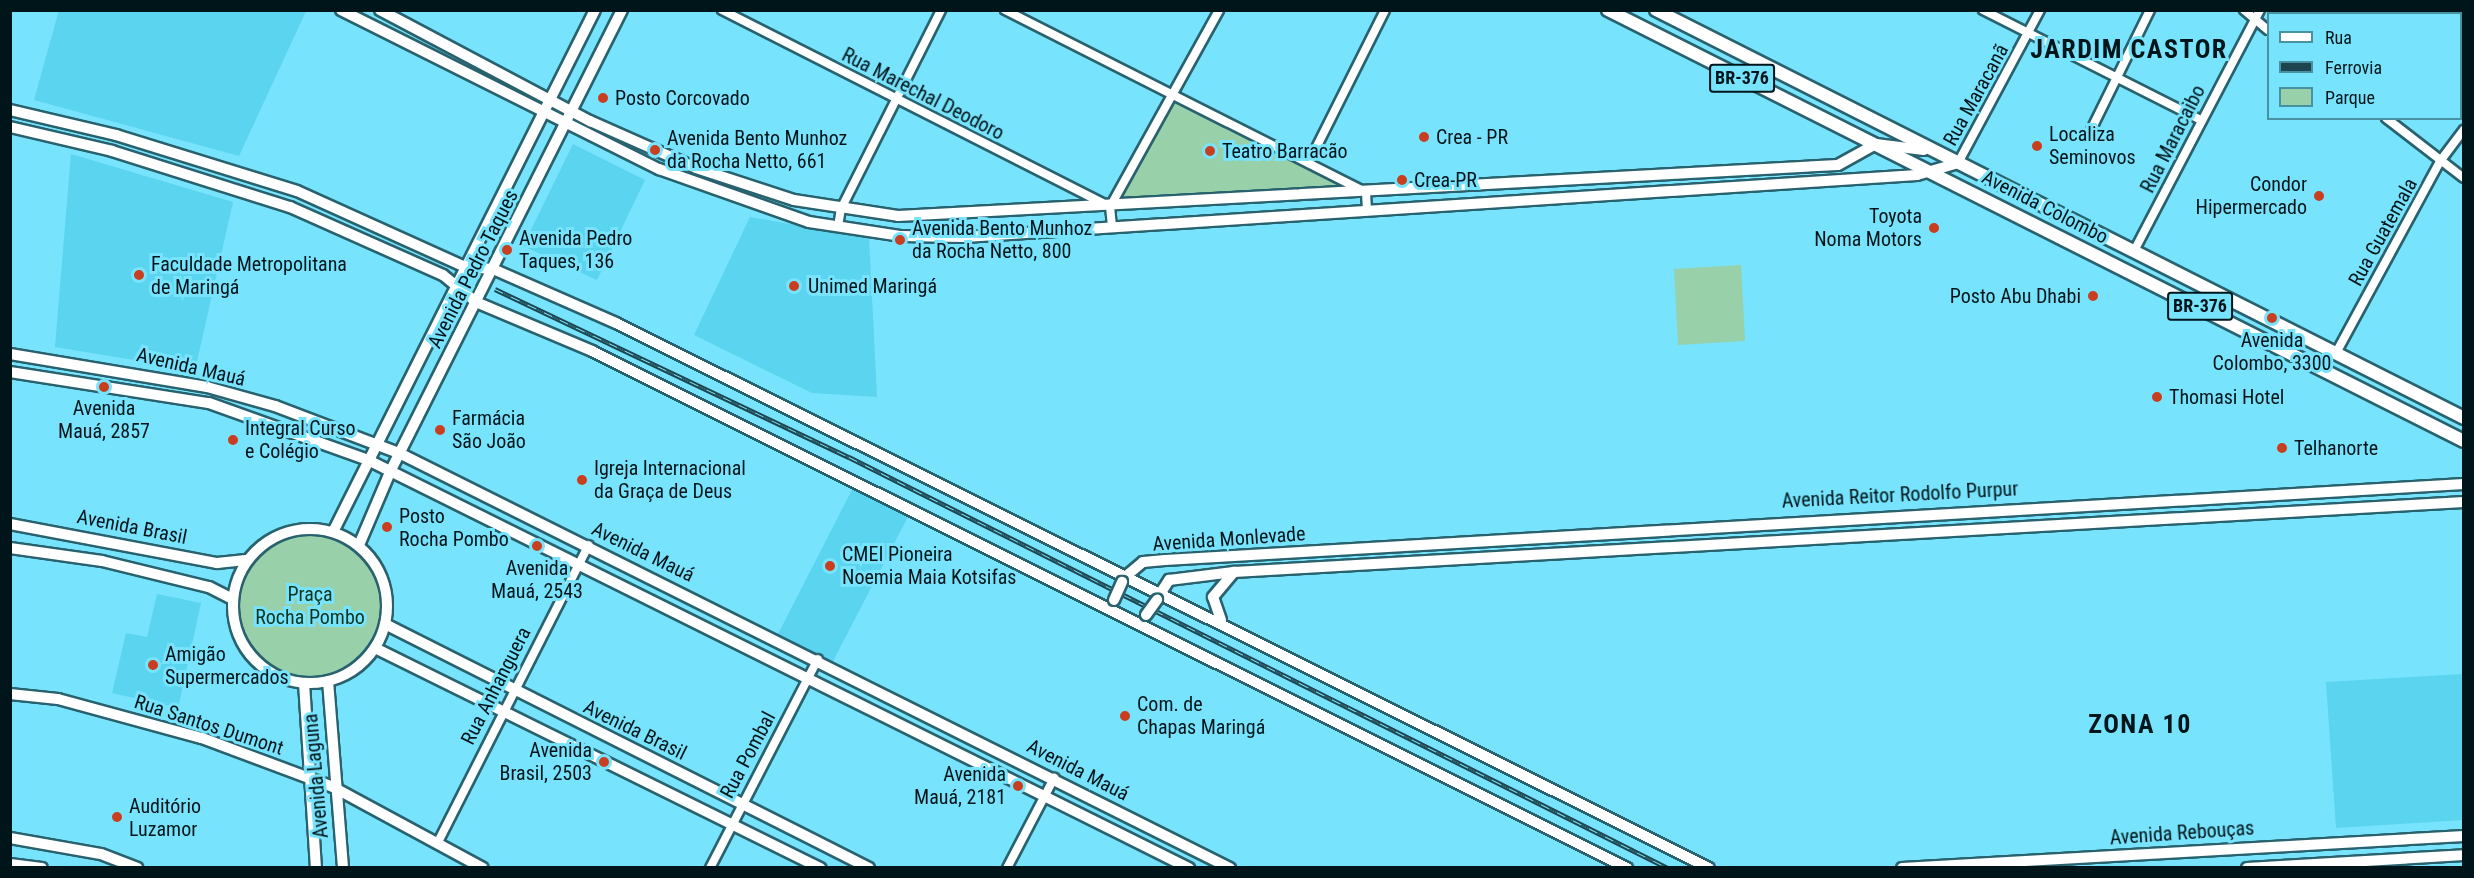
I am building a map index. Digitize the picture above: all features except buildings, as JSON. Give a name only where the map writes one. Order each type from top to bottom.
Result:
[{"type":"main road","points":[[341,10],[567,125],[659,169],[738,201],[838,227],[900,236],[965,237],[1936,173],[1958,162]]},
{"type":"main road","points":[[380,10],[550,100],[666,156],[744,186],[841,209],[898,216],[1110,207],[1662,173],[1838,165],[1876,144],[1903,144],[1958,162]]},
{"type":"main road","name":"Avenida Pedro Taques","points":[[333,532],[595,10]]},
{"type":"main road","name":"Avenida Pedro Taques","points":[[359,545],[390,470],[574,112],[622,10]]},
{"type":"main road","name":"Avenida Colombo","points":[[1608,10],[1936,173],[2463,441]]},
{"type":"main road","name":"Avenida Colombo","points":[[1656,10],[2463,418]]},
{"type":"main road","points":[[465,72],[472,59]]},
{"type":"main road","points":[[1751,82],[1788,78]]},
{"type":"main road","points":[[10,110],[116,135],[297,191],[465,267],[494,269],[616,323],[1159,595],[1221,620],[1709,867]]},
{"type":"main road","points":[[10,128],[112,151],[290,207],[457,282],[476,302],[592,351],[1114,605],[1135,619],[1627,867]]},
{"type":"main road","points":[[659,169],[666,156]]},
{"type":"main road","points":[[1662,173],[1663,191]]},
{"type":"main road","points":[[290,207],[297,191]]},
{"type":"main road","points":[[2231,322],[2237,314],[2266,317]]},
{"type":"main road","name":"Avenida Mauá","points":[[10,354],[112,368],[275,406],[376,443],[589,545],[1230,867]]},
{"type":"main road","points":[[110,384],[112,368]]},
{"type":"main road","name":"Avenida Mauá","points":[[10,372],[110,384],[250,415],[368,460],[579,562],[1190,867]]},
{"type":"main road","points":[[2431,425],[2463,432]]},
{"type":"main road","name":"Avenida Reitor Rodolfo Purpur","points":[[1340,550],[1940,511],[2463,484]]},
{"type":"main road","points":[[2341,491],[2342,508]]},
{"type":"main road","points":[[2214,497],[2214,515]]},
{"type":"main road","name":"Avenida Reitor Rodolfo Purpur","points":[[1340,566],[1686,542],[2463,502]]},
{"type":"main road","points":[[2057,505],[2058,522]]},
{"type":"main road","points":[[2009,507],[2010,525]]},
{"type":"main road","points":[[1940,511],[1941,528]]},
{"type":"main road","name":"Avenida Brasil","points":[[10,524],[217,563],[246,560]]},
{"type":"main road","points":[[1685,526],[1686,542]]},
{"type":"main road","points":[[293,531],[333,532],[359,545],[383,580],[385,624],[375,648],[355,669],[328,681],[304,683],[261,666],[244,647],[233,599],[246,560],[293,531]]},
{"type":"main road","name":"Avenida Brasil","points":[[10,548],[102,561],[209,587],[233,599]]},
{"type":"main road","points":[[1340,550],[1340,566]]},
{"type":"main road","name":"Avenida Monlevade","points":[[1125,578],[1152,561],[1340,550]]},
{"type":"main road","name":"Avenida Monlevade","points":[[1135,619],[1146,615],[1169,580],[1234,572],[1340,566]]},
{"type":"main road","points":[[1221,620],[1213,597],[1234,572]]},
{"type":"main road","points":[[1114,605],[1125,578]]},
{"type":"main road","name":"Avenida Brasil","points":[[385,624],[869,867]]},
{"type":"main road","name":"Avenida Brasil","points":[[375,648],[821,867]]},
{"type":"main road","name":"Avenida Laguna","points":[[328,681],[333,787],[343,867]]},
{"type":"main road","name":"Avenida Laguna","points":[[304,683],[307,777],[316,867]]},
{"type":"main road","name":"Rua Santos Dumont","points":[[10,694],[138,718],[307,777],[333,787],[483,867]]},
{"type":"main road","name":"Avenida Rebouças","points":[[1902,867],[2080,862],[2289,844],[2463,836]]},
{"type":"main road","points":[[10,838],[71,847],[137,867]]},
{"type":"main road","points":[[2289,844],[2290,865]]},
{"type":"main road","name":"Avenida Rebouças","points":[[2247,867],[2463,855]]},
{"type":"main road","points":[[10,864],[42,867]]},
{"type":"street","name":"Rua Marechal Deodoro","points":[[722,10],[1110,207]]},
{"type":"street","points":[[838,227],[841,209],[941,10]]},
{"type":"street","points":[[1005,10],[1366,192],[1367,210]]},
{"type":"street","points":[[1112,227],[1110,207],[1219,10]]},
{"type":"street","points":[[1309,162],[1385,10]]},
{"type":"street","points":[[1983,10],[2201,120]]},
{"type":"street","name":"Rua Maracanã","points":[[1958,162],[2040,10]]},
{"type":"street","points":[[2091,130],[2150,10]]},
{"type":"street","points":[[2244,10],[2267,29]]},
{"type":"street","name":"Rua Maracaibo","points":[[2134,251],[2260,10]]},
{"type":"street","points":[[2389,120],[2463,178]]},
{"type":"street","name":"Rua Guatemala","points":[[2336,353],[2441,160],[2463,130]]},
{"type":"street","name":"Rua Anhanguera","points":[[437,844],[501,709],[589,545]]},
{"type":"street","name":"Rua Pombal","points":[[710,867],[818,659]]},
{"type":"street","points":[[1007,867],[1054,778]]},
{"type":"shaded area","points":[[59,10],[306,11],[239,156],[34,100]]},
{"type":"shaded area","points":[[573,144],[645,180],[597,280],[523,246]]},
{"type":"shaded area","name":"Faculdade Metropolitana de Maringá","points":[[71,154],[233,202],[195,370],[55,347]]},
{"type":"shaded area","name":"Unimed Maringá","points":[[750,217],[869,238],[877,397],[812,393],[694,335]]},
{"type":"shaded area","points":[[856,482],[912,509],[831,665],[776,638]]},
{"type":"shaded area","name":"Amigão Supermercados","points":[[157,594],[201,603],[178,708],[112,693],[126,633],[147,637]]},
{"type":"shaded area","points":[[2463,674],[2463,820],[2336,828],[2326,682]]},
{"type":"green space","points":[[1173,93],[1366,192],[1110,207]]},
{"type":"green space","points":[[1741,265],[1745,341],[1678,345],[1674,269]]},
{"type":"green space","name":"Praça Rocha Pombo","points":[[310,529],[325,530],[339,535],[353,542],[364,552],[374,563],[381,577],[386,591],[386,621],[381,635],[374,649],[364,660],[353,670],[339,677],[325,682],[310,683],[295,682],[281,677],[267,670],[256,660],[246,649],[239,635],[234,621],[233,606],[234,591],[239,577],[246,563],[256,552],[267,542],[281,535],[295,530]]},
{"type":"railway","points":[[495,289],[849,457],[1668,868]]},
{"type":"place","name":"Posto Corcovado","points":[[603,98]]},
{"type":"place","name":"Crea - PR","points":[[1424,137]]},
{"type":"place","name":"Localiza Seminovos","points":[[2037,146]]},
{"type":"place","name":"Avenida Bento Munhoz da Rocha Netto, 661","points":[[655,150]]},
{"type":"place","name":"Teatro Barracão","points":[[1210,151]]},
{"type":"place","name":"Crea-PR","points":[[1402,180]]},
{"type":"place","name":"Condor Hipermercado","points":[[2319,196]]},
{"type":"place","name":"Toyota Noma Motors","points":[[1934,228]]},
{"type":"place","name":"Avenida Bento Munhoz da Rocha Netto, 800","points":[[900,240]]},
{"type":"place","name":"Avenida Pedro Taques, 136","points":[[507,250]]},
{"type":"place","name":"Faculdade Metropolitana de Maringá","points":[[139,275]]},
{"type":"place","name":"Unimed Maringá","points":[[794,286]]},
{"type":"place","name":"Posto Abu Dhabi","points":[[2093,296]]},
{"type":"place","name":"Avenida Colombo, 3300","points":[[2272,318]]},
{"type":"place","name":"Avenida Mauá, 2857","points":[[104,387]]},
{"type":"place","name":"Thomasi Hotel","points":[[2157,397]]},
{"type":"place","name":"Farmácia São João","points":[[440,430]]},
{"type":"place","name":"Integral Curso e Colégio","points":[[233,440]]},
{"type":"place","name":"Telhanorte","points":[[2282,448]]},
{"type":"place","name":"Igreja Internacional da Graça de Deus","points":[[582,480]]},
{"type":"place","name":"Posto Rocha Pombo","points":[[387,527]]},
{"type":"place","name":"Avenida Mauá, 2543","points":[[537,546]]},
{"type":"place","name":"CMEI Pioneira Noemia Maia Kotsifas","points":[[830,566]]},
{"type":"place","name":"Amigão Supermercados","points":[[153,665]]},
{"type":"place","name":"Com. de Chapas Maringá","points":[[1125,716]]},
{"type":"place","name":"Avenida Brasil, 2503","points":[[604,762]]},
{"type":"place","name":"Avenida Mauá, 2181","points":[[1018,786]]},
{"type":"place","name":"Auditório Luzamor","points":[[117,817]]},
{"type":"district","name":"JARDIM CASTOR","points":[[2129,50]]},
{"type":"district","name":"ZONA 10","points":[[2140,725]]}]
